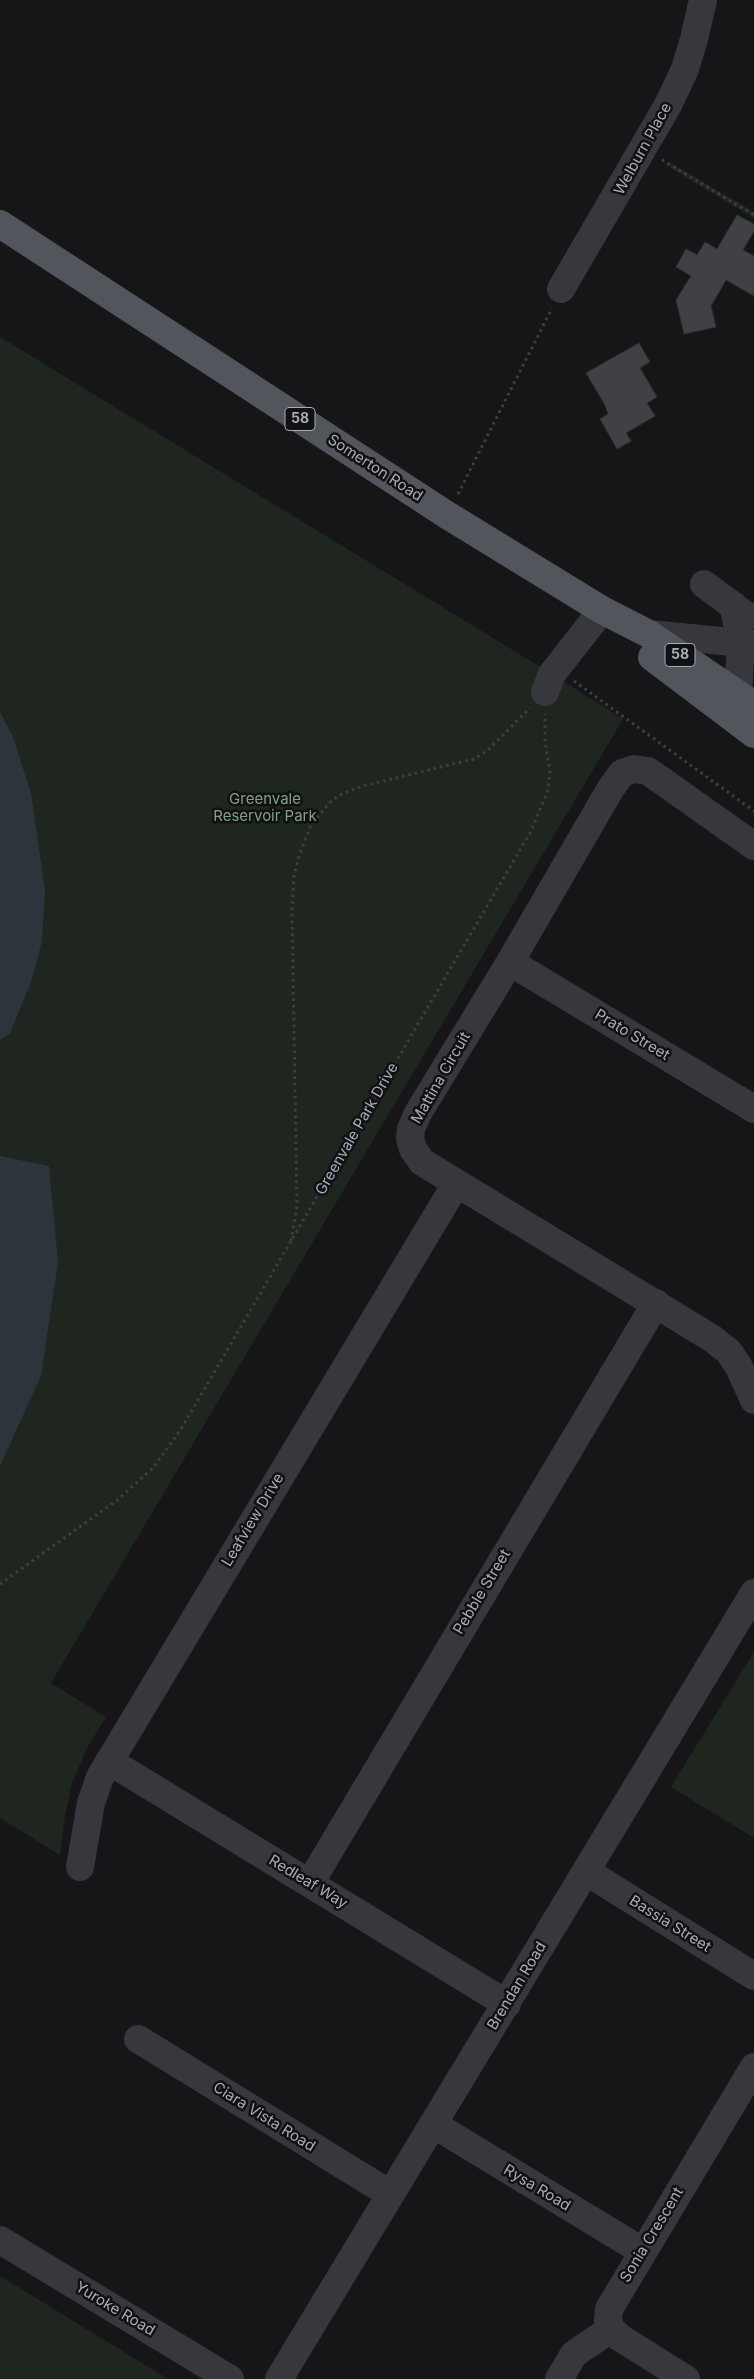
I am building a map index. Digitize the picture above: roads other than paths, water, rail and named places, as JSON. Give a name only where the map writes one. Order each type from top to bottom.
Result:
[{"type":"main road","name":"Somerton Road","points":[[0,224],[448,515],[602,610],[649,634],[746,700]]},
{"type":"main road","name":"Somerton Road","points":[[602,610],[640,647],[754,734]]},
{"type":"street","name":"Welburn Place","points":[[561,289],[642,149],[685,69],[703,0]]},
{"type":"street","points":[[704,584],[746,628],[746,700]]},
{"type":"street","points":[[550,680],[602,610]]},
{"type":"street","name":"Somerton Road","points":[[649,634],[746,628]]},
{"type":"street","name":"Somerton Road","points":[[746,700],[754,722]]},
{"type":"street","name":"Mattina Circuit","points":[[754,846],[648,770],[634,769],[622,773],[611,788],[510,962],[418,1113],[411,1129],[413,1148],[422,1162],[714,1339],[729,1352],[739,1367],[754,1400]]},
{"type":"street","name":"Prato Street","points":[[510,962],[754,1109]]},
{"type":"street","name":"Leafview Drive","points":[[80,1868],[91,1803],[100,1777],[456,1184]]},
{"type":"street","name":"Pebble Street","points":[[310,1883],[656,1303]]},
{"type":"street","name":"Brendan Road","points":[[279,2379],[587,1872],[754,1592]]},
{"type":"street","name":"Redleaf Way","points":[[109,1761],[507,2004]]},
{"type":"street","name":"Bassia Street","points":[[587,1872],[754,1976]]},
{"type":"street","name":"Ciara Vista Road","points":[[138,2039],[390,2194]]},
{"type":"street","name":"Sonia Crescent","points":[[611,2330],[608,2320],[609,2309],[642,2251],[754,2067]]},
{"type":"street","name":"Rysa Road","points":[[433,2124],[642,2251]]},
{"type":"street","name":"Yuroke Road","points":[[0,2240],[230,2379]]},
{"type":"street","points":[[560,2379],[574,2354],[611,2330],[686,2379]]},
{"type":"park label","name":"Greenvale Reservoir Park","points":[[265,808]]}]
